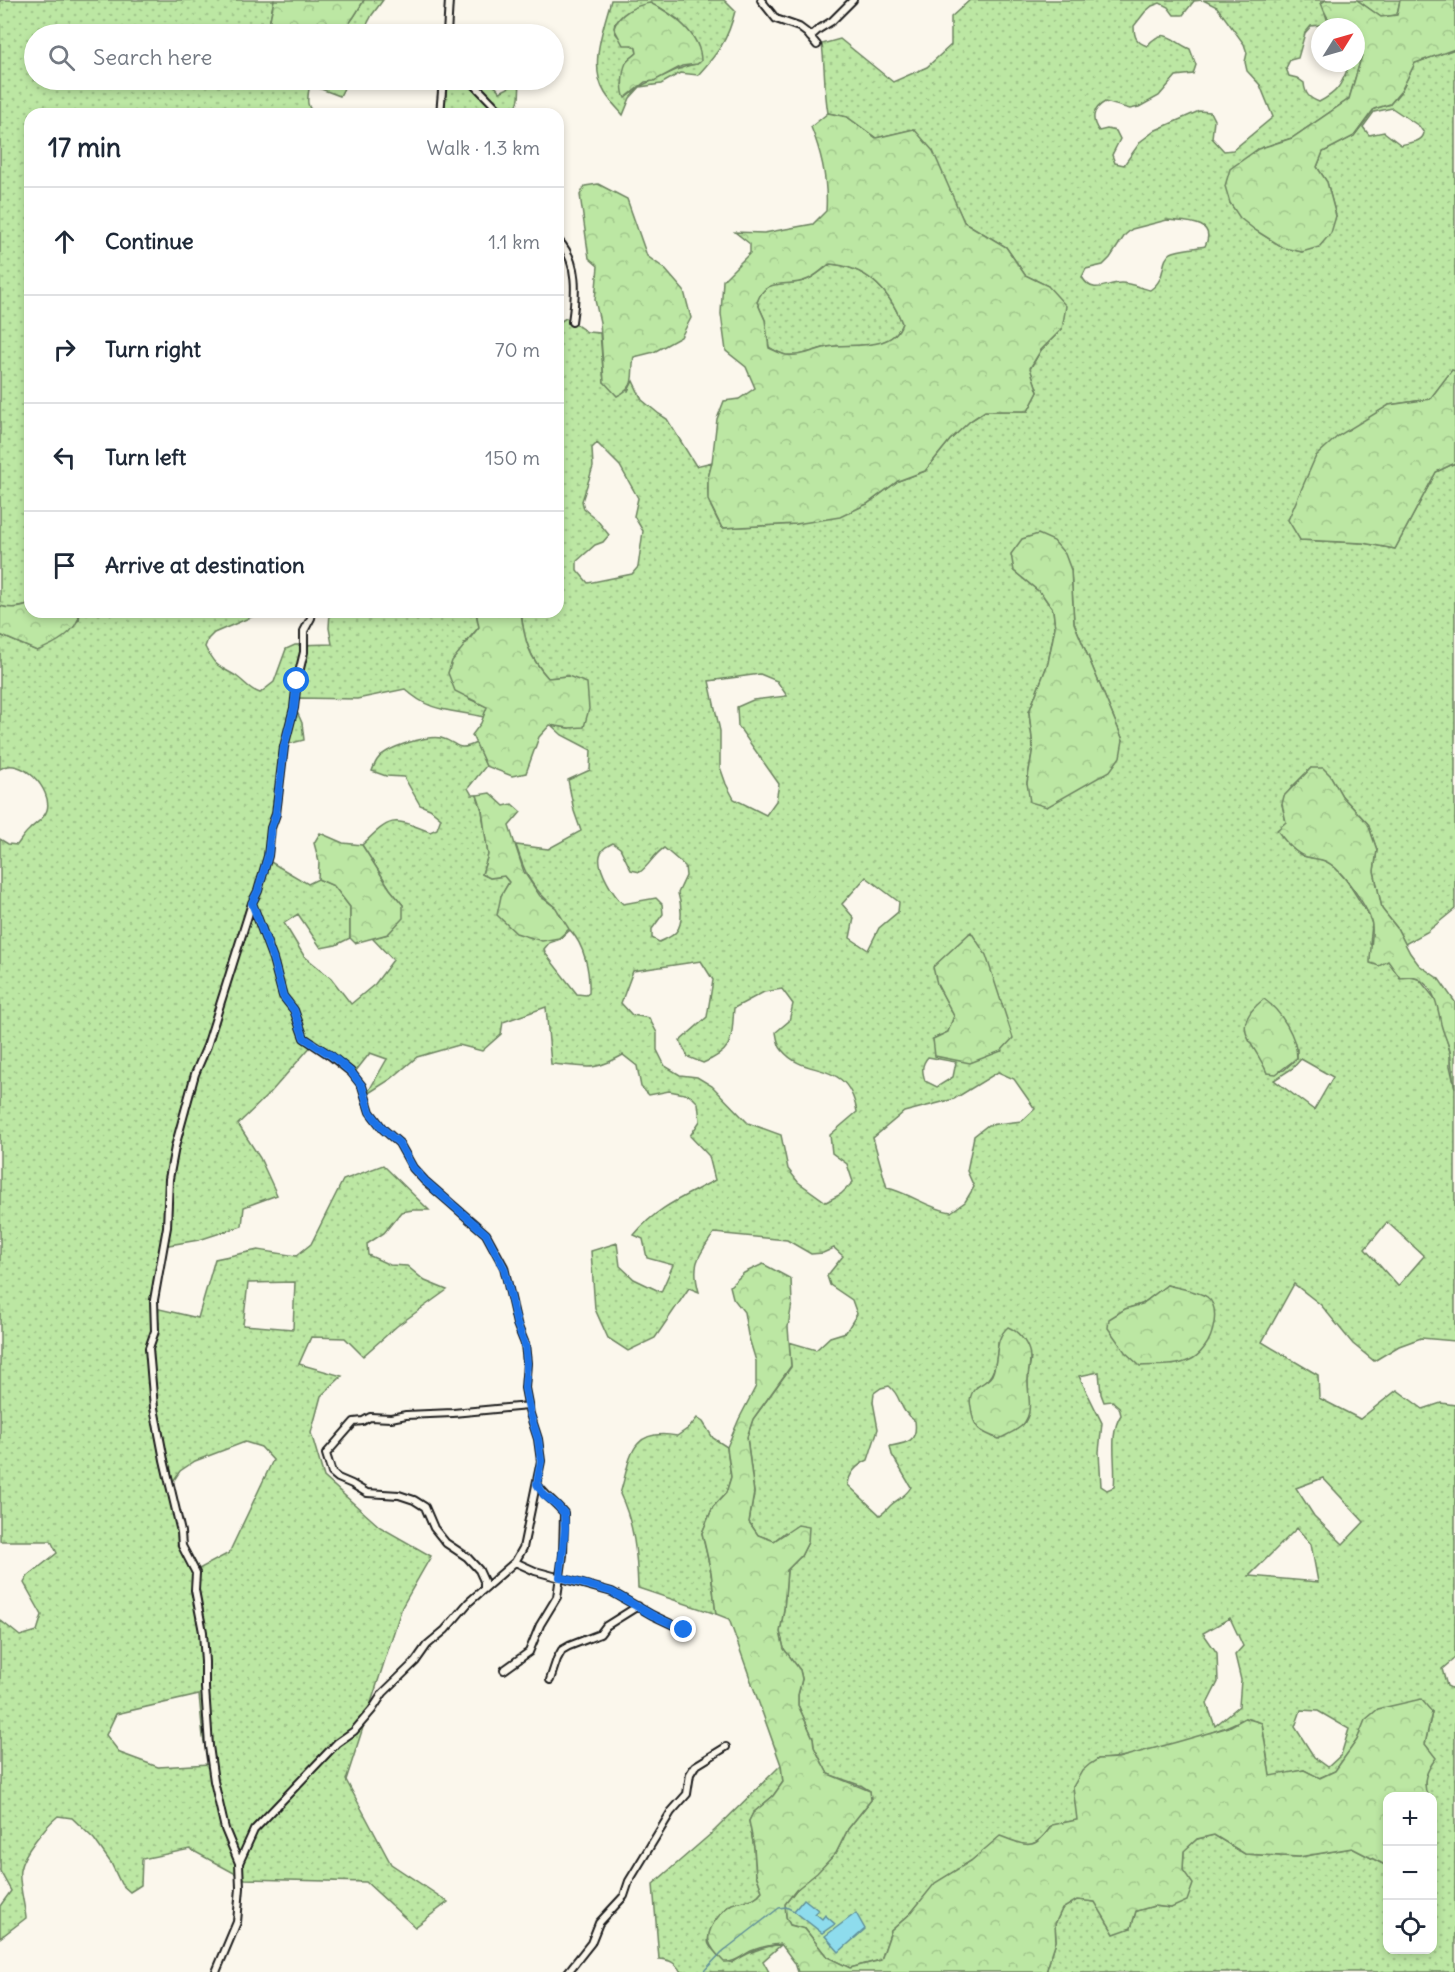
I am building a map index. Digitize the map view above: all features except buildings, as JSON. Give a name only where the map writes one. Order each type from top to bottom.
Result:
[{"type":"street","points":[[448,24],[449,0]]},
{"type":"street","points":[[761,0],[776,19],[799,27],[817,45]]},
{"type":"street","points":[[810,37],[832,21],[853,0]]},
{"type":"street","points":[[441,108],[442,90]]},
{"type":"street","points":[[480,90],[497,108]]},
{"type":"street","points":[[564,248],[570,255],[575,283],[572,322]]},
{"type":"street","points":[[216,1972],[237,1922],[240,1888],[239,1863],[225,1829],[214,1780],[209,1746],[205,1652],[195,1590],[196,1573],[182,1546],[181,1532],[164,1460],[154,1408],[149,1348],[155,1331],[154,1300],[167,1227],[169,1179],[175,1147],[195,1074],[207,1046],[268,856],[271,828],[276,814],[284,747],[304,652],[304,631],[311,618]]},
{"type":"street","points":[[239,1863],[254,1830],[337,1743],[354,1731],[372,1710],[382,1693],[415,1662],[427,1644],[515,1562],[523,1548],[541,1461],[525,1388],[527,1363],[525,1344],[517,1324],[504,1268],[486,1234],[419,1174],[399,1143],[383,1129],[370,1112],[362,1086],[351,1072],[332,1056],[304,1038],[294,1010],[283,996],[273,959],[252,903]]},
{"type":"street","points":[[484,1589],[484,1581],[479,1570],[467,1557],[446,1543],[434,1528],[425,1507],[399,1495],[366,1493],[332,1473],[326,1454],[354,1422],[363,1421],[369,1417],[391,1418],[528,1406]]},
{"type":"street","points":[[504,1670],[529,1652],[540,1625],[557,1597],[565,1528],[564,1513],[544,1495],[537,1484]]},
{"type":"street","points":[[515,1562],[536,1571],[612,1592],[684,1630]]},
{"type":"street","points":[[550,1680],[562,1650],[600,1634],[606,1626],[638,1606]]},
{"type":"street","points":[[568,1972],[591,1943],[599,1923],[620,1904],[629,1881],[671,1812],[687,1794],[690,1774],[695,1766],[726,1747]]},
{"type":"green space","points":[[0,0],[274,0],[269,24],[24,24],[24,90],[309,90],[310,108],[24,108],[24,606],[12,608],[0,606]]},
{"type":"green space","points":[[274,0],[364,0],[348,24],[269,24]]},
{"type":"green space","points":[[364,0],[383,0],[367,24],[348,24]]},
{"type":"green space","points":[[611,0],[724,0],[735,11],[721,46],[698,75],[680,73],[661,84],[640,87],[630,98],[623,115],[605,93],[598,71],[599,46]],"holes":[[[659,7],[679,20],[697,64],[681,68],[643,84],[632,93],[622,85],[627,62],[637,53],[636,48],[618,36],[614,28],[615,23]]]},
{"type":"green space","points":[[970,0],[1202,0],[1194,1],[1183,15],[1174,15],[1168,7],[1160,3],[1152,6],[1134,26],[1138,41],[1147,46],[1159,36],[1164,35],[1190,49],[1196,65],[1193,74],[1176,76],[1159,96],[1139,107],[1130,109],[1105,102],[1095,111],[1094,119],[1099,131],[1107,129],[1116,131],[1120,139],[1112,155],[1115,163],[1124,165],[1141,141],[1156,130],[1199,111],[1210,112],[1214,120],[1212,138],[1224,151],[1233,150],[1273,117],[1260,85],[1247,71],[1245,62],[1247,53],[1244,44],[1217,7],[1203,0],[1326,0],[1322,3],[1327,18],[1311,18],[1311,26],[1305,33],[1298,58],[1290,60],[1286,68],[1289,76],[1304,83],[1308,95],[1319,102],[1339,86],[1346,72],[1357,72],[1349,99],[1292,138],[1258,149],[1230,203],[1253,228],[1281,245],[1302,252],[1336,216],[1327,182],[1317,167],[1323,152],[1354,136],[1374,109],[1390,104],[1401,91],[1415,63],[1455,49],[1455,371],[1452,371],[1430,399],[1389,405],[1300,540],[1363,543],[1395,549],[1436,472],[1455,463],[1455,909],[1427,932],[1405,944],[1397,928],[1382,909],[1374,871],[1377,850],[1368,824],[1342,796],[1330,775],[1311,768],[1291,788],[1282,804],[1287,844],[1303,856],[1324,860],[1334,866],[1347,881],[1368,914],[1372,924],[1370,944],[1388,961],[1419,979],[1436,1000],[1450,1052],[1450,1066],[1455,1088],[1455,1341],[1421,1338],[1399,1346],[1374,1361],[1353,1344],[1321,1305],[1294,1284],[1262,1342],[1318,1375],[1319,1398],[1360,1419],[1397,1390],[1423,1409],[1441,1403],[1455,1405],[1455,1658],[1442,1669],[1447,1686],[1455,1690],[1455,1972],[1046,1972],[1056,1941],[1055,1924],[1062,1909],[1077,1899],[1095,1902],[1131,1928],[1136,1911],[1154,1906],[1171,1908],[1183,1870],[1184,1850],[1197,1839],[1214,1835],[1245,1854],[1299,1857],[1352,1848],[1383,1864],[1383,1954],[1437,1954],[1437,1792],[1425,1791],[1425,1744],[1432,1712],[1365,1721],[1357,1740],[1335,1771],[1319,1778],[1304,1770],[1270,1777],[1262,1723],[1245,1718],[1213,1732],[1173,1745],[1132,1755],[1098,1759],[1073,1787],[1078,1820],[1052,1825],[1046,1834],[1035,1843],[1017,1843],[1000,1837],[971,1861],[935,1884],[911,1913],[891,1931],[881,1960],[850,1968],[827,1957],[805,1929],[790,1925],[786,1917],[785,1904],[796,1890],[836,1853],[848,1829],[871,1800],[870,1791],[862,1786],[828,1774],[814,1747],[813,1738],[798,1705],[802,1679],[800,1670],[784,1649],[780,1632],[787,1570],[801,1556],[808,1542],[785,1532],[774,1541],[758,1535],[749,1522],[754,1493],[747,1437],[753,1419],[791,1367],[789,1342],[816,1350],[830,1337],[846,1332],[857,1314],[852,1300],[830,1285],[827,1276],[843,1256],[834,1248],[823,1253],[811,1254],[787,1240],[714,1233],[704,1248],[696,1267],[699,1292],[689,1288],[655,1338],[628,1351],[608,1338],[595,1309],[591,1251],[617,1243],[620,1266],[634,1279],[661,1292],[673,1265],[647,1258],[643,1239],[634,1235],[662,1209],[715,1180],[709,1156],[690,1136],[700,1121],[698,1103],[690,1095],[669,1091],[649,1095],[641,1087],[637,1066],[623,1055],[612,1061],[588,1067],[551,1064],[546,1007],[503,1022],[501,1034],[482,1051],[459,1045],[417,1057],[391,1079],[367,1094],[387,1059],[370,1053],[355,1072],[313,1044],[270,1093],[238,1124],[260,1158],[277,1195],[244,1207],[242,1226],[199,1240],[163,1246],[152,1290],[155,1308],[198,1318],[215,1259],[258,1250],[296,1256],[311,1244],[343,1180],[383,1165],[429,1210],[401,1212],[384,1233],[367,1244],[368,1255],[390,1265],[407,1266],[425,1281],[447,1290],[397,1326],[363,1356],[345,1338],[311,1337],[299,1364],[342,1376],[321,1396],[311,1433],[324,1477],[380,1527],[431,1556],[402,1607],[346,1780],[391,1864],[448,1902],[415,1927],[366,1882],[245,1879],[190,1849],[142,1859],[141,1885],[130,1892],[121,1884],[111,1863],[94,1839],[72,1818],[58,1816],[35,1841],[22,1863],[20,1880],[26,1918],[0,1938],[0,1906],[11,1891],[0,1871],[0,1620],[20,1636],[37,1631],[42,1615],[24,1583],[28,1576],[57,1553],[51,1541],[0,1541],[0,839],[8,844],[17,845],[44,816],[48,802],[40,785],[26,771],[8,766],[0,769],[0,635],[37,651],[79,618],[249,618],[214,633],[208,639],[205,647],[218,665],[260,693],[274,682],[286,649],[295,645],[332,644],[330,618],[477,618],[479,627],[464,644],[469,699],[488,707],[484,717],[433,707],[405,689],[357,699],[297,698],[294,705],[302,723],[304,740],[288,744],[277,787],[269,861],[308,884],[318,879],[334,886],[350,907],[350,938],[336,945],[321,948],[298,914],[284,923],[304,956],[331,978],[351,1004],[375,984],[393,960],[372,938],[388,934],[403,905],[362,845],[387,824],[400,822],[430,832],[437,829],[441,818],[430,809],[420,805],[404,777],[386,776],[372,771],[379,758],[391,749],[413,741],[435,737],[461,747],[476,743],[486,766],[468,788],[472,795],[477,795],[482,810],[488,855],[482,874],[490,878],[504,876],[509,882],[501,896],[556,908],[540,894],[530,880],[516,845],[548,849],[581,831],[574,811],[568,780],[590,770],[591,750],[562,735],[551,725],[569,728],[568,676],[548,678],[536,663],[528,648],[522,618],[564,618],[564,319],[566,318],[587,332],[600,333],[604,382],[628,391],[633,381],[642,400],[667,419],[696,466],[712,462],[708,496],[722,528],[796,524],[867,504],[898,481],[925,471],[950,440],[970,421],[986,411],[1028,411],[1038,392],[1030,369],[1041,350],[1062,329],[1048,286],[1025,275],[1006,247],[964,222],[948,188],[914,129],[876,138],[847,117],[828,113],[822,44],[840,39],[893,82],[927,67],[951,45],[951,17]],"holes":[[[1392,108],[1419,126],[1424,133],[1423,136],[1421,139],[1401,145],[1384,132],[1369,135],[1363,127],[1374,112]],[[1167,220],[1197,224],[1207,231],[1208,238],[1205,246],[1178,250],[1167,256],[1159,280],[1150,290],[1124,283],[1100,287],[1090,286],[1082,277],[1086,269],[1103,265],[1132,229]],[[597,443],[620,466],[638,498],[634,516],[643,531],[638,567],[632,574],[588,583],[577,570],[577,561],[609,535],[584,509],[582,501],[593,467],[592,448]],[[1071,570],[1074,623],[1123,740],[1027,783],[1033,747],[1029,712],[1048,663],[1055,627],[1053,610],[1042,594],[1014,571]],[[760,674],[777,681],[787,696],[753,700],[737,707],[738,726],[779,784],[776,801],[766,815],[734,799],[720,767],[720,731],[709,681]],[[613,843],[620,848],[631,870],[640,872],[664,848],[685,866],[686,876],[678,893],[681,907],[679,928],[659,942],[652,938],[652,929],[663,914],[662,904],[656,898],[623,904],[607,882],[601,868],[602,851]],[[866,877],[899,902],[898,912],[879,928],[868,950],[850,938],[854,918],[842,904]],[[570,930],[575,936],[586,960],[589,993],[577,994],[545,953],[544,949],[549,943],[560,939]],[[701,961],[713,980],[707,1017],[680,1041],[688,1057],[703,1063],[726,1048],[731,1036],[734,1008],[764,992],[782,989],[793,1004],[789,1021],[776,1032],[781,1048],[792,1059],[835,1076],[852,1094],[857,1112],[830,1135],[832,1153],[847,1164],[853,1182],[841,1194],[826,1202],[798,1182],[788,1169],[781,1135],[748,1123],[712,1086],[697,1077],[680,1075],[665,1066],[657,1050],[657,1033],[649,1018],[632,1015],[621,1003],[633,971]],[[937,984],[1001,1051],[933,1039],[948,1032],[954,1016]],[[1297,1049],[1297,1058],[1284,1070],[1267,1073],[1261,1057]],[[928,1057],[956,1062],[953,1077],[937,1087],[925,1081],[923,1065]],[[1301,1059],[1333,1077],[1314,1110],[1274,1080],[1293,1068]],[[998,1072],[1014,1079],[1035,1109],[1022,1121],[988,1125],[974,1136],[967,1171],[974,1187],[965,1202],[951,1212],[887,1188],[873,1138],[904,1112],[954,1099]],[[1387,1222],[1424,1256],[1398,1286],[1365,1249]],[[295,1282],[293,1329],[243,1325],[248,1283]],[[1167,1285],[1207,1297],[1125,1309],[1142,1304]],[[998,1342],[1031,1358],[1028,1375],[1028,1409],[1022,1426],[977,1387],[992,1374]],[[1099,1372],[1104,1402],[1112,1401],[1119,1407],[1121,1415],[1114,1440],[1114,1487],[1107,1490],[1101,1486],[1099,1452],[1102,1423],[1079,1376]],[[889,1386],[905,1412],[915,1421],[913,1437],[902,1444],[890,1446],[892,1455],[911,1487],[905,1495],[880,1515],[848,1485],[854,1470],[868,1460],[878,1429],[873,1402],[874,1393]],[[245,1442],[261,1447],[273,1460],[229,1553],[199,1569],[181,1537],[170,1486],[180,1471],[195,1461]],[[1323,1478],[1364,1522],[1343,1544],[1314,1516],[1296,1488]],[[1297,1528],[1311,1544],[1318,1582],[1249,1576]],[[1230,1618],[1243,1646],[1235,1655],[1241,1680],[1239,1706],[1215,1726],[1207,1704],[1218,1682],[1217,1653],[1203,1633]],[[199,1695],[203,1737],[209,1764],[158,1767],[120,1753],[106,1735],[116,1714]],[[1301,1710],[1318,1711],[1349,1729],[1341,1755],[1328,1767],[1314,1757],[1295,1727]]]},
{"type":"green space","points":[[1326,0],[1357,0],[1381,17],[1397,15],[1400,0],[1455,0],[1455,49],[1415,63],[1401,91],[1390,104],[1374,109],[1354,136],[1323,152],[1317,167],[1327,182],[1336,216],[1331,233],[1319,247],[1302,252],[1284,248],[1240,218],[1230,203],[1225,186],[1230,169],[1258,149],[1292,138],[1349,99],[1357,72],[1365,72],[1365,18],[1328,18],[1321,3]]},
{"type":"green space","points":[[1357,0],[1400,0],[1397,15],[1381,17]]},
{"type":"green space","points":[[650,3],[667,12],[691,33],[700,51],[701,61],[697,64],[682,66],[654,81],[645,82],[625,98],[623,76],[626,63],[637,53],[636,48],[632,45],[623,45],[614,28],[619,18],[628,11]]},
{"type":"green space","points":[[324,90],[343,90],[340,96]]},
{"type":"green space","points":[[446,90],[498,90],[500,92],[520,90],[516,108],[445,108]]},
{"type":"green space","points":[[828,113],[847,117],[876,138],[914,129],[933,151],[964,222],[1006,247],[1025,275],[1048,286],[1066,306],[1062,329],[1041,350],[1030,368],[1038,392],[1028,411],[985,411],[970,421],[950,440],[925,471],[898,481],[867,504],[840,517],[796,524],[722,528],[708,500],[708,478],[717,419],[724,401],[739,399],[755,388],[746,367],[726,351],[721,314],[723,280],[750,253],[750,244],[735,232],[764,233],[813,224],[826,211],[823,168],[811,127]],"holes":[[[830,264],[843,266],[866,275],[883,291],[897,311],[902,323],[897,332],[880,342],[828,347],[797,355],[786,355],[769,348],[765,320],[757,302],[761,294],[771,286],[809,279]]]},
{"type":"green space","points":[[598,184],[627,199],[647,256],[664,268],[684,291],[691,318],[681,337],[654,352],[634,357],[631,385],[617,396],[604,382],[600,322],[595,300],[598,266],[589,258],[580,195],[585,186]]},
{"type":"green space","points":[[831,264],[855,270],[875,282],[897,311],[902,323],[897,332],[890,339],[880,343],[827,347],[797,355],[777,352],[769,347],[765,320],[757,302],[761,294],[771,285],[809,279]]},
{"type":"green space","points":[[1452,370],[1455,371],[1455,463],[1436,472],[1395,549],[1363,543],[1300,540],[1288,520],[1316,456],[1338,436],[1389,405],[1430,399]]},
{"type":"green space","points":[[1038,534],[1054,541],[1065,554],[1071,570],[1074,623],[1123,740],[1120,757],[1110,771],[1047,807],[1030,802],[1027,783],[1033,747],[1029,712],[1048,663],[1055,627],[1053,610],[1042,594],[1014,571],[1011,554],[1022,539]]},
{"type":"green space","points":[[0,606],[15,608],[23,606],[24,618],[78,618],[75,626],[64,637],[37,651],[0,635]]},
{"type":"green space","points":[[477,618],[522,618],[528,648],[548,678],[568,676],[587,683],[589,709],[584,727],[569,728],[550,725],[539,737],[526,773],[512,776],[486,766],[472,735],[481,723],[487,707],[455,691],[448,673],[452,661],[479,627]]},
{"type":"green space","points":[[1311,768],[1323,768],[1330,775],[1342,796],[1368,824],[1377,850],[1374,871],[1382,909],[1397,928],[1419,965],[1439,979],[1455,1002],[1455,1088],[1449,1048],[1435,998],[1428,987],[1416,978],[1400,978],[1388,961],[1379,966],[1370,963],[1372,926],[1367,910],[1354,891],[1333,866],[1296,852],[1277,830],[1286,822],[1282,804],[1284,796]]},
{"type":"green space","points":[[490,793],[504,806],[512,804],[521,812],[509,826],[524,872],[540,896],[556,908],[569,929],[559,938],[542,941],[516,933],[497,915],[501,896],[509,882],[504,876],[490,878],[482,874],[488,855],[482,810],[477,795]]},
{"type":"green space","points":[[320,833],[343,843],[362,845],[403,905],[403,918],[388,934],[355,943],[350,938],[350,907],[334,886],[318,879],[319,862],[314,843]]},
{"type":"green space","points":[[971,932],[986,955],[1013,1038],[1001,1051],[970,1063],[935,1056],[933,1039],[948,1032],[954,1016],[937,984],[933,967]]},
{"type":"green space","points":[[1264,999],[1287,1025],[1296,1050],[1297,1058],[1276,1074],[1267,1073],[1245,1027],[1247,1018],[1253,1009]]},
{"type":"green space","points":[[763,1264],[791,1279],[792,1303],[788,1327],[791,1366],[753,1419],[747,1437],[754,1493],[749,1522],[758,1535],[774,1541],[798,1525],[809,1527],[808,1542],[801,1556],[787,1570],[780,1632],[784,1649],[800,1670],[802,1679],[798,1705],[813,1738],[814,1747],[828,1774],[870,1791],[871,1800],[848,1829],[836,1853],[796,1890],[785,1904],[786,1917],[790,1925],[805,1929],[827,1957],[850,1968],[881,1960],[891,1931],[911,1913],[935,1883],[971,1861],[1000,1836],[1024,1844],[1035,1843],[1046,1834],[1052,1825],[1077,1820],[1073,1787],[1082,1771],[1098,1759],[1118,1758],[1177,1742],[1229,1727],[1245,1718],[1262,1723],[1270,1776],[1304,1770],[1320,1778],[1335,1771],[1357,1740],[1365,1720],[1378,1709],[1421,1699],[1432,1712],[1425,1744],[1436,1758],[1426,1776],[1426,1792],[1383,1792],[1383,1864],[1352,1848],[1299,1857],[1245,1854],[1214,1835],[1197,1839],[1184,1851],[1183,1870],[1193,1884],[1187,1901],[1171,1908],[1154,1906],[1136,1911],[1131,1928],[1114,1934],[1095,1902],[1077,1900],[1062,1909],[1055,1924],[1056,1941],[1046,1972],[798,1972],[795,1963],[781,1944],[758,1948],[735,1960],[724,1962],[711,1946],[710,1930],[718,1917],[732,1904],[752,1899],[762,1891],[756,1874],[749,1821],[753,1813],[773,1796],[783,1782],[781,1765],[729,1619],[716,1614],[711,1572],[702,1533],[713,1507],[726,1493],[731,1477],[727,1447],[756,1386],[756,1361],[744,1312],[733,1298],[730,1286],[744,1273]]},
{"type":"green space","points":[[1167,1285],[1207,1297],[1214,1308],[1213,1330],[1203,1350],[1190,1360],[1172,1365],[1140,1366],[1125,1352],[1108,1328],[1109,1319],[1125,1309],[1142,1304]]},
{"type":"green space","points":[[1008,1327],[1021,1337],[1030,1355],[1029,1411],[1021,1426],[999,1439],[982,1432],[976,1425],[970,1400],[974,1390],[992,1375],[1000,1337]]},
{"type":"green space","points":[[697,1418],[703,1422],[713,1438],[727,1447],[731,1477],[726,1493],[713,1507],[702,1533],[711,1572],[716,1614],[638,1588],[634,1540],[629,1516],[620,1494],[630,1457],[641,1441],[649,1436],[661,1434],[677,1436],[690,1427]]},
{"type":"green space","points":[[781,1765],[783,1782],[773,1796],[753,1813],[749,1821],[756,1874],[762,1891],[752,1899],[729,1907],[712,1929],[708,1941],[713,1950],[732,1963],[756,1951],[782,1944],[763,1961],[769,1972],[681,1972],[672,1962],[659,1959],[653,1884],[712,1833]]},
{"type":"water","points":[[804,1899],[818,1910],[815,1913],[822,1919],[825,1915],[835,1924],[822,1933],[794,1911]]},
{"type":"water","points":[[856,1913],[865,1929],[839,1952],[825,1936]]},
{"type":"waterway","points":[[703,1972],[722,1952],[779,1908],[786,1907],[794,1911]]},
{"type":"route","points":[[297,681],[294,708],[284,747],[276,814],[271,828],[268,856],[258,891],[252,903],[273,959],[283,996],[294,1010],[304,1038],[332,1056],[351,1072],[362,1086],[370,1112],[383,1129],[399,1143],[413,1168],[486,1234],[504,1268],[517,1324],[525,1344],[527,1363],[525,1388],[541,1461],[537,1484],[544,1495],[564,1513],[565,1528],[560,1577],[612,1592],[684,1630]]}]
